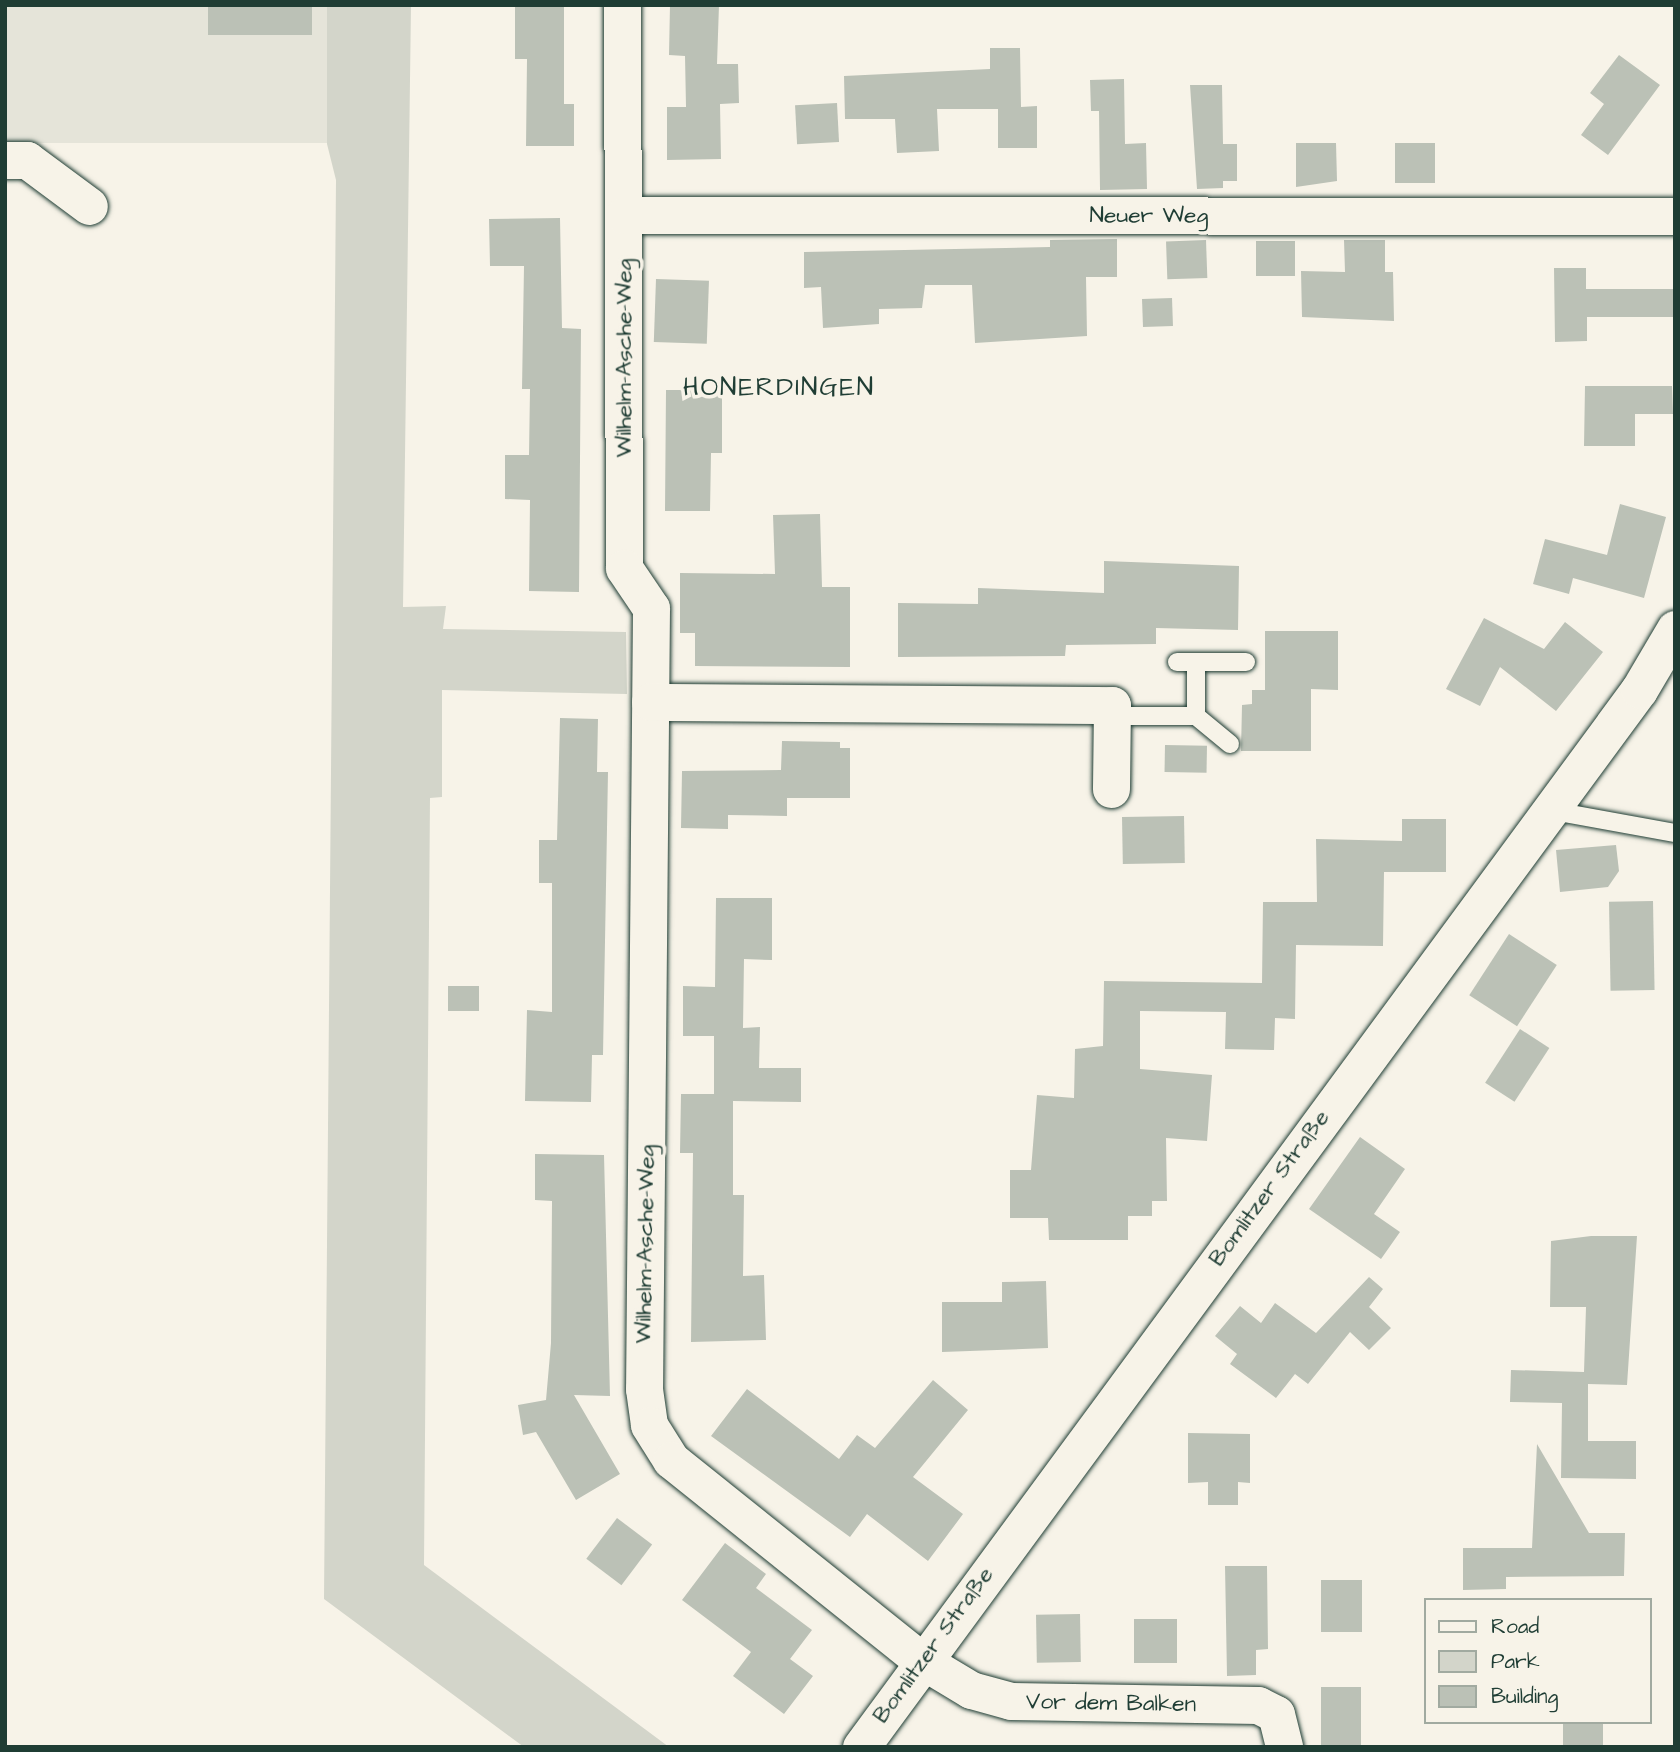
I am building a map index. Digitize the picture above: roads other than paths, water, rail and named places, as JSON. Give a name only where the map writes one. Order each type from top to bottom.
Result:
[{"type":"street","name":"Wilhelm-Asche-Weg","points":[[622,5],[624,568],[651,608],[644,1389],[649,1425],[671,1460],[920,1660]]},
{"type":"street","points":[[5,160],[27,160],[89,206]]},
{"type":"street","name":"Neuer Weg","points":[[624,215],[1675,216]]},
{"type":"street","name":"Bomlitzer Straße","points":[[861,1747],[920,1660],[1639,690],[1675,629]]},
{"type":"street","points":[[650,702],[1112,705],[1111,789]]},
{"type":"street","name":"Vor dem Balken","points":[[920,1660],[971,1690],[1011,1701],[1258,1705],[1276,1714],[1284,1747]]},
{"type":"lane","points":[[1177,662],[1246,662]]},
{"type":"lane","points":[[1196,662],[1196,716]]},
{"type":"lane","points":[[1112,716],[1196,716],[1230,744]]},
{"type":"lane","points":[[1548,810],[1675,833]]},
{"type":"district","name":"HONERDINGEN","points":[[779,388]]}]
